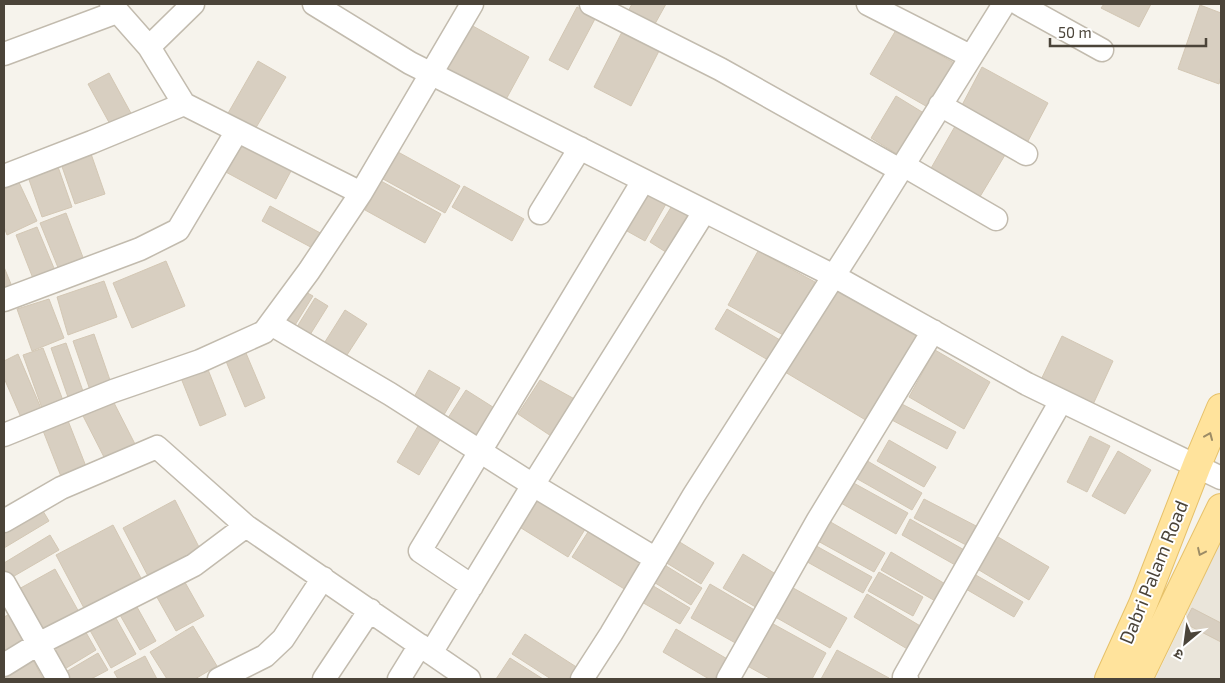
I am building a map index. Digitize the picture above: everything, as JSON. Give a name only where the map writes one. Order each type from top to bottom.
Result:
[{"type":"main road","name":"Dabri Palam Road","points":[[1108,679],[1143,604],[1221,408]]},
{"type":"main road","name":"Dabri Palam Road","points":[[1138,679],[1221,508]]},
{"type":"street","points":[[149,47],[193,4]]},
{"type":"street","points":[[314,4],[410,63],[834,276],[1027,384],[1221,478]]},
{"type":"street","points":[[4,435],[121,388],[200,361],[264,332],[309,271],[361,193],[472,4]]},
{"type":"street","points":[[591,4],[720,69],[996,219]]},
{"type":"street","points":[[868,4],[970,56]]},
{"type":"street","points":[[582,679],[694,495],[1004,4]]},
{"type":"street","points":[[1020,4],[1102,50]]},
{"type":"street","points":[[4,54],[114,8],[149,47],[184,104],[361,193]]},
{"type":"street","points":[[4,176],[184,104]]},
{"type":"street","points":[[940,105],[1026,154]]},
{"type":"street","points":[[4,300],[140,249],[178,230],[237,131]]},
{"type":"street","points":[[540,213],[580,148]]},
{"type":"street","points":[[472,586],[420,551],[643,180]]},
{"type":"street","points":[[399,679],[426,649],[472,586],[704,212]]},
{"type":"street","points":[[271,324],[390,394],[533,485],[656,559]]},
{"type":"street","points":[[728,679],[818,520],[933,331]]},
{"type":"street","points":[[907,679],[904,677],[1061,401]]},
{"type":"street","points":[[4,521],[60,488],[157,447],[246,526],[469,679]]},
{"type":"street","points":[[4,665],[38,644],[194,565],[246,526]]},
{"type":"street","points":[[219,679],[265,656],[283,639],[323,578]]},
{"type":"street","points":[[4,583],[10,611],[38,644],[58,679]]},
{"type":"street","points":[[324,679],[370,610]]},
{"type":"shaded area","points":[[1221,532],[1221,679],[1155,679],[1195,596]]},
{"type":"building","points":[[632,4],[666,4],[651,31],[625,17]]},
{"type":"building","points":[[1104,4],[1151,4],[1139,27],[1101,8]]},
{"type":"building","points":[[1200,5],[1221,13],[1221,76],[1219,84],[1178,69]]},
{"type":"building","points":[[577,7],[596,17],[568,70],[549,60]]},
{"type":"building","points":[[471,25],[529,57],[503,105],[445,73]]},
{"type":"building","points":[[623,30],[660,49],[631,106],[594,87]]},
{"type":"building","points":[[896,30],[956,64],[931,109],[870,74]]},
{"type":"building","points":[[258,61],[286,77],[254,131],[227,115]]},
{"type":"building","points":[[982,67],[1048,103],[1027,143],[961,107]]},
{"type":"building","points":[[109,73],[132,115],[111,126],[88,84]]},
{"type":"building","points":[[896,96],[927,115],[902,157],[871,138]]},
{"type":"building","points":[[958,121],[1008,150],[978,200],[930,170]]},
{"type":"building","points":[[237,141],[291,171],[276,199],[222,170]]},
{"type":"building","points":[[89,148],[105,194],[75,204],[59,158]]},
{"type":"building","points":[[398,152],[460,186],[445,213],[383,179]]},
{"type":"building","points":[[56,161],[72,207],[42,217],[26,171]]},
{"type":"building","points":[[15,174],[37,221],[7,235],[4,227],[4,179]]},
{"type":"building","points":[[381,181],[441,214],[425,243],[365,210]]},
{"type":"building","points":[[464,186],[524,219],[512,241],[452,207]]},
{"type":"building","points":[[639,189],[666,204],[645,241],[618,226]]},
{"type":"building","points":[[673,204],[694,218],[672,256],[650,242]]},
{"type":"building","points":[[270,206],[326,236],[318,251],[262,221]]},
{"type":"building","points":[[66,213],[84,260],[59,270],[40,223]]},
{"type":"building","points":[[37,227],[56,273],[34,281],[16,235]]},
{"type":"building","points":[[758,251],[815,282],[785,336],[728,305]]},
{"type":"building","points":[[166,261],[185,306],[132,328],[113,283]]},
{"type":"building","points":[[4,267],[13,289],[4,292]]},
{"type":"building","points":[[104,281],[117,317],[68,335],[57,297]]},
{"type":"building","points":[[838,283],[922,333],[869,422],[785,372]]},
{"type":"building","points":[[300,289],[313,296],[292,330],[280,322]]},
{"type":"building","points":[[315,298],[328,306],[308,338],[295,330]]},
{"type":"building","points":[[49,299],[64,338],[32,351],[17,309]]},
{"type":"building","points":[[727,309],[780,340],[768,360],[715,329]]},
{"type":"building","points":[[345,310],[367,324],[345,358],[323,345]]},
{"type":"building","points":[[94,334],[111,383],[90,390],[73,341]]},
{"type":"building","points":[[1062,336],[1113,361],[1090,411],[1038,386]]},
{"type":"building","points":[[66,343],[84,394],[69,400],[51,348]]},
{"type":"building","points":[[243,346],[265,398],[245,407],[223,354]]},
{"type":"building","points":[[43,348],[64,403],[43,411],[23,355]]},
{"type":"building","points":[[935,350],[990,382],[964,429],[909,397]]},
{"type":"building","points":[[18,354],[43,413],[23,422],[4,378],[4,361]]},
{"type":"building","points":[[205,362],[226,415],[200,426],[179,373]]},
{"type":"building","points":[[429,370],[460,388],[439,423],[409,406]]},
{"type":"building","points":[[540,380],[580,402],[557,440],[518,414]]},
{"type":"building","points":[[466,390],[496,409],[476,440],[446,421]]},
{"type":"building","points":[[110,395],[136,446],[106,461],[80,410]]},
{"type":"building","points":[[896,401],[956,432],[947,449],[888,418]]},
{"type":"building","points":[[65,413],[87,469],[62,479],[40,423]]},
{"type":"building","points":[[421,421],[443,435],[419,475],[397,462]]},
{"type":"building","points":[[1090,436],[1110,446],[1087,492],[1067,482]]},
{"type":"building","points":[[889,440],[936,467],[924,487],[877,461]]},
{"type":"building","points":[[1118,451],[1151,470],[1125,514],[1092,496]]},
{"type":"building","points":[[864,459],[922,493],[912,510],[854,477]]},
{"type":"building","points":[[850,481],[908,513],[896,534],[839,502]]},
{"type":"building","points":[[532,493],[587,526],[568,557],[513,523]]},
{"type":"building","points":[[924,499],[980,528],[970,547],[914,518]]},
{"type":"building","points":[[175,500],[201,551],[149,578],[123,528]]},
{"type":"building","points":[[40,506],[49,521],[4,548],[4,529]]},
{"type":"building","points":[[910,519],[966,551],[957,566],[902,535]]},
{"type":"building","points":[[827,520],[885,553],[874,572],[816,540]]},
{"type":"building","points":[[113,525],[142,580],[85,610],[56,555]]},
{"type":"building","points":[[588,532],[642,564],[626,590],[572,557]]},
{"type":"building","points":[[993,534],[1049,567],[1029,600],[974,567]]},
{"type":"building","points":[[50,535],[59,550],[9,579],[4,569],[4,563]]},
{"type":"building","points":[[678,541],[714,563],[701,584],[665,562]]},
{"type":"building","points":[[811,543],[872,577],[863,593],[802,559]]},
{"type":"building","points":[[891,552],[947,585],[937,602],[881,570]]},
{"type":"building","points":[[743,554],[779,576],[759,609],[723,588]]},
{"type":"building","points":[[663,564],[702,588],[691,605],[652,581]]},
{"type":"building","points":[[55,569],[80,614],[43,635],[17,590]]},
{"type":"building","points":[[967,570],[1023,602],[1014,617],[959,585]]},
{"type":"building","points":[[879,572],[923,597],[913,616],[868,591]]},
{"type":"building","points":[[182,577],[204,616],[176,631],[154,592]]},
{"type":"building","points":[[650,584],[690,608],[680,624],[640,601]]},
{"type":"building","points":[[710,584],[758,612],[739,645],[691,618]]},
{"type":"building","points":[[786,584],[847,618],[830,648],[770,614]]},
{"type":"building","points":[[867,594],[922,627],[909,650],[854,617]]},
{"type":"building","points":[[132,598],[156,641],[140,650],[116,608]]},
{"type":"building","points":[[1192,608],[1221,623],[1221,642],[1184,623]]},
{"type":"building","points":[[112,611],[136,654],[111,668],[87,625]]},
{"type":"building","points":[[12,613],[30,643],[4,658],[4,617]]},
{"type":"building","points":[[766,620],[826,653],[812,679],[771,679],[742,663]]},
{"type":"building","points":[[193,626],[217,666],[195,679],[167,679],[150,652]]},
{"type":"building","points":[[84,629],[96,650],[63,670],[51,649]]},
{"type":"building","points":[[676,629],[729,660],[717,679],[709,679],[663,652]]},
{"type":"building","points":[[525,634],[578,668],[571,679],[551,679],[512,654]]},
{"type":"building","points":[[837,650],[889,678],[821,679]]},
{"type":"building","points":[[98,653],[108,670],[91,679],[68,679],[64,673]]},
{"type":"building","points":[[145,656],[157,679],[118,679],[114,672]]},
{"type":"building","points":[[32,658],[43,679],[4,679],[4,673]]},
{"type":"building","points":[[510,658],[543,679],[496,679]]}]
